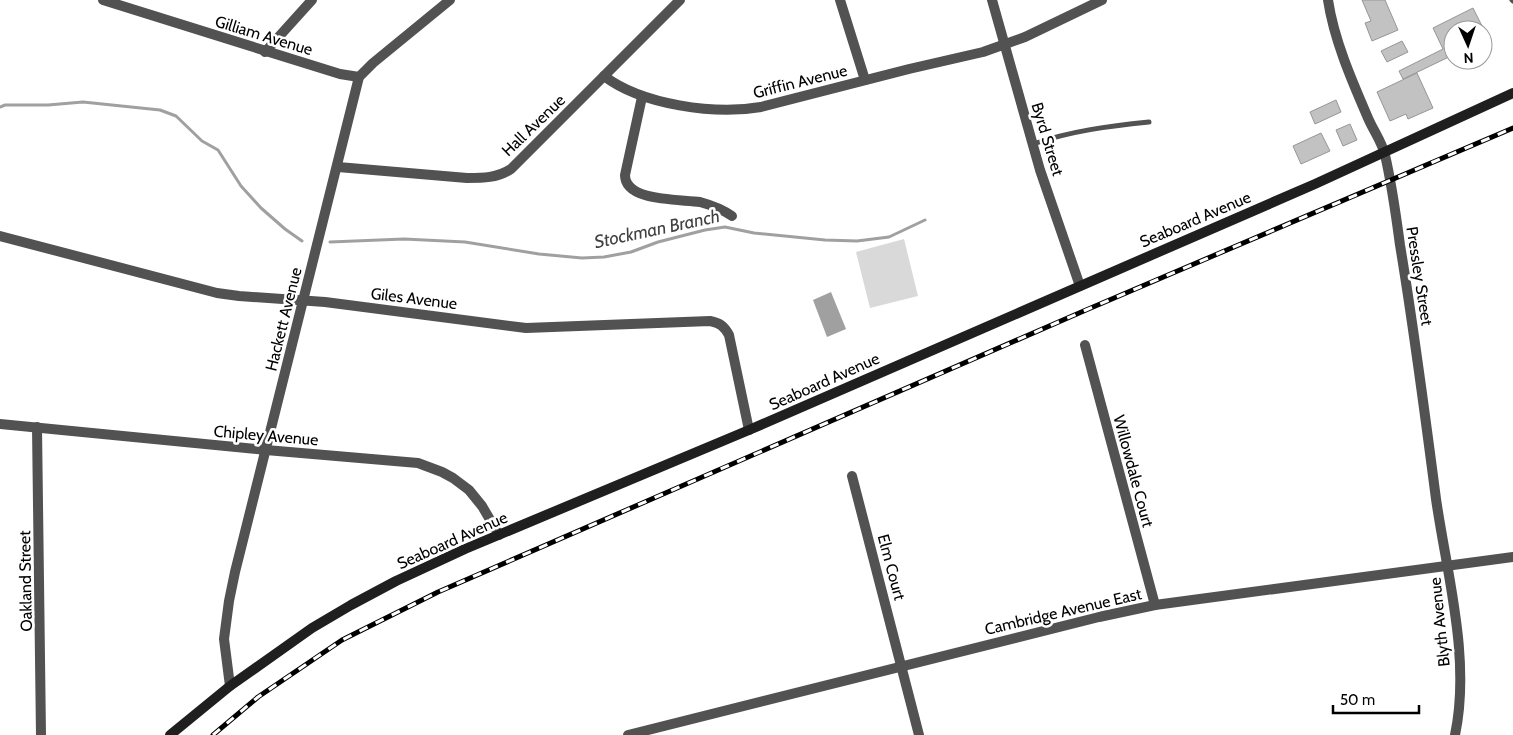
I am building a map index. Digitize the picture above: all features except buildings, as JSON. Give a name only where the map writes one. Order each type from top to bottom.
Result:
[{"type":"main road","name":"Seaboard Avenue","points":[[170,735],[230,686],[312,628],[350,605],[396,582],[499,535],[749,430],[1385,153],[1513,93]]},
{"type":"street","name":"Gilliam Avenue","points":[[103,0],[266,52],[340,74],[359,77]]},
{"type":"street","points":[[266,52],[312,0]]},
{"type":"street","points":[[359,77],[450,0]]},
{"type":"street","name":"Hall Avenue","points":[[338,167],[467,178],[499,176],[511,169],[680,0]]},
{"type":"street","points":[[840,0],[865,80]]},
{"type":"street","name":"Byrd Street","points":[[992,0],[1033,144],[1080,286]]},
{"type":"street","name":"Griffin Avenue","points":[[604,76],[642,97],[656,101],[713,109],[744,110],[983,52],[1025,37],[1102,0]]},
{"type":"street","name":"Pressley Street","points":[[1328,0],[1335,31],[1343,54],[1368,118],[1385,153],[1408,293],[1441,535],[1448,566]]},
{"type":"street","name":"Hackett Avenue","points":[[230,686],[224,639],[229,602],[359,77]]},
{"type":"street","points":[[642,97],[625,175],[626,185],[642,194],[711,205],[732,216]]},
{"type":"street","name":"Giles Avenue","points":[[0,236],[217,293],[239,296],[303,300],[526,328],[710,321],[718,323],[725,328],[729,335],[749,430]]},
{"type":"street","name":"Willowdale Court","points":[[1085,345],[1155,605]]},
{"type":"street","name":"Chipley Avenue","points":[[0,424],[405,462],[432,468],[453,478],[469,490],[482,506],[499,535]]},
{"type":"street","name":"Oakland Street","points":[[37,427],[41,735]]},
{"type":"street","name":"Elm Court","points":[[852,476],[902,666],[918,735]]},
{"type":"street","name":"Cambridge Avenue East","points":[[628,735],[1099,617],[1155,605],[1513,557]]},
{"type":"street","name":"Blyth Avenue","points":[[1448,566],[1452,588],[1459,665],[1459,700],[1455,735]]},
{"type":"lane","points":[[1033,144],[1056,136],[1102,126],[1149,122]]},
{"type":"shaded area","points":[[904,239],[918,296],[870,308],[856,252]]},
{"type":"shaded area","points":[[831,292],[846,329],[827,337],[813,300]]},
{"type":"waterway","name":"Stockman Branch","points":[[0,107],[5,105],[48,105],[83,102],[160,110],[176,116],[202,141],[218,150],[241,186],[261,208],[302,241]]},
{"type":"waterway","name":"Stockman Branch","points":[[330,242],[404,239],[465,242],[539,254],[582,258],[604,257],[631,252],[658,242],[725,227],[754,233],[857,241],[889,237],[925,220]]},
{"type":"railway","points":[[213,735],[258,697],[342,640],[438,592],[1086,310],[1513,128]]}]
